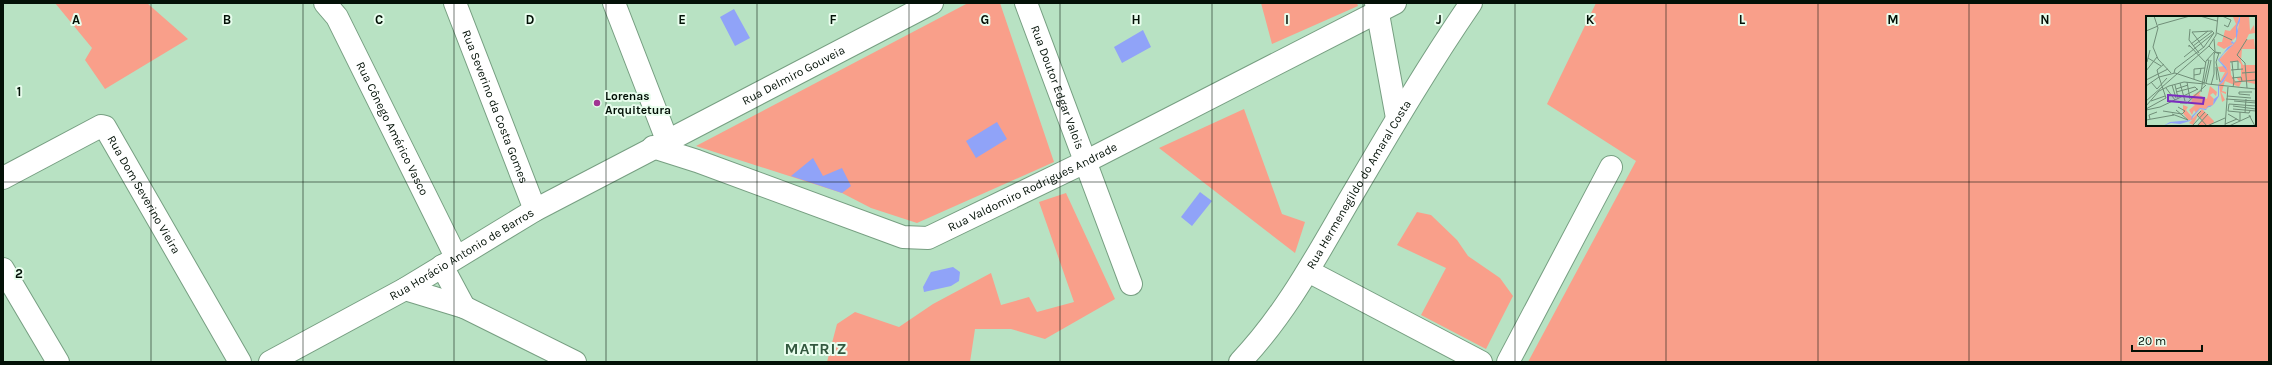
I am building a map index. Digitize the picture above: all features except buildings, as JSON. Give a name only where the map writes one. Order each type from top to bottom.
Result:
[{"type":"street","name":"Rua Cônego Américo Vasco","points":[[325,3],[337,17],[449,262],[464,307]]},
{"type":"street","name":"Rua Severino da Costa Gomes","points":[[455,3],[535,210]]},
{"type":"street","points":[[614,3],[660,143]]},
{"type":"street","name":"Rua Delmiro Gouveia","points":[[660,143],[932,3]]},
{"type":"street","name":"Rua Doutor Edgar Valois","points":[[1026,3],[1131,284]]},
{"type":"street","name":"Rua Hermenegildo do Amaral Costa","points":[[1240,362],[1259,343],[1308,271],[1437,52],[1471,3]]},
{"type":"street","points":[[1383,6],[1398,118]]},
{"type":"street","name":"Rua Valdomiro Rodrigues Andrade","points":[[660,143],[903,237],[928,238],[1086,162],[1383,6]]},
{"type":"street","name":"Rua Dom Severino Vieira","points":[[3,178],[101,126],[105,127],[240,362]]},
{"type":"street","name":"Rua Horácio Antonio de Barros","points":[[270,362],[405,289],[535,210],[660,143]]},
{"type":"street","points":[[1508,362],[1611,167]]},
{"type":"street","points":[[3,269],[58,362]]},
{"type":"street","points":[[1308,271],[1481,362]]},
{"type":"street","points":[[405,289],[464,307],[574,362]]},
{"type":"shaded area","points":[[55,3],[147,3],[188,39],[105,89],[85,60],[92,48]]},
{"type":"shaded area","points":[[968,3],[1000,3],[1054,162],[917,223],[871,208],[842,193],[696,146]]},
{"type":"shaded area","points":[[1261,3],[1357,3],[1358,6],[1272,44]]},
{"type":"shaded area","points":[[1596,3],[2269,3],[2269,362],[1528,362],[1636,161],[1547,104]]},
{"type":"shaded area","points":[[1244,109],[1282,214],[1305,222],[1295,253],[1159,148]]},
{"type":"shaded area","points":[[1066,193],[1115,299],[1045,339],[1011,329],[975,329],[970,362],[827,362],[837,324],[855,312],[899,327],[933,304],[991,273],[1001,305],[1029,297],[1037,312],[1074,302],[1039,202]]},
{"type":"shaded area","points":[[1417,212],[1431,215],[1457,240],[1468,256],[1500,278],[1513,296],[1486,349],[1421,315],[1446,268],[1397,245]]},
{"type":"water","points":[[734,9],[750,38],[735,46],[720,17]]},
{"type":"water","points":[[1143,30],[1151,47],[1122,63],[1114,47]]},
{"type":"water","points":[[997,122],[1007,139],[976,158],[966,141]]},
{"type":"water","points":[[813,158],[823,176],[842,168],[851,186],[842,193],[791,176]]},
{"type":"water","points":[[1200,192],[1212,201],[1192,226],[1181,217]]},
{"type":"water","points":[[953,267],[960,272],[959,281],[951,286],[924,292],[923,287],[931,272]]},
{"type":"place","name":"Lorenas Arquitetura","points":[[597,103]]},
{"type":"district","name":"MATRIZ","points":[[816,348]]}]
